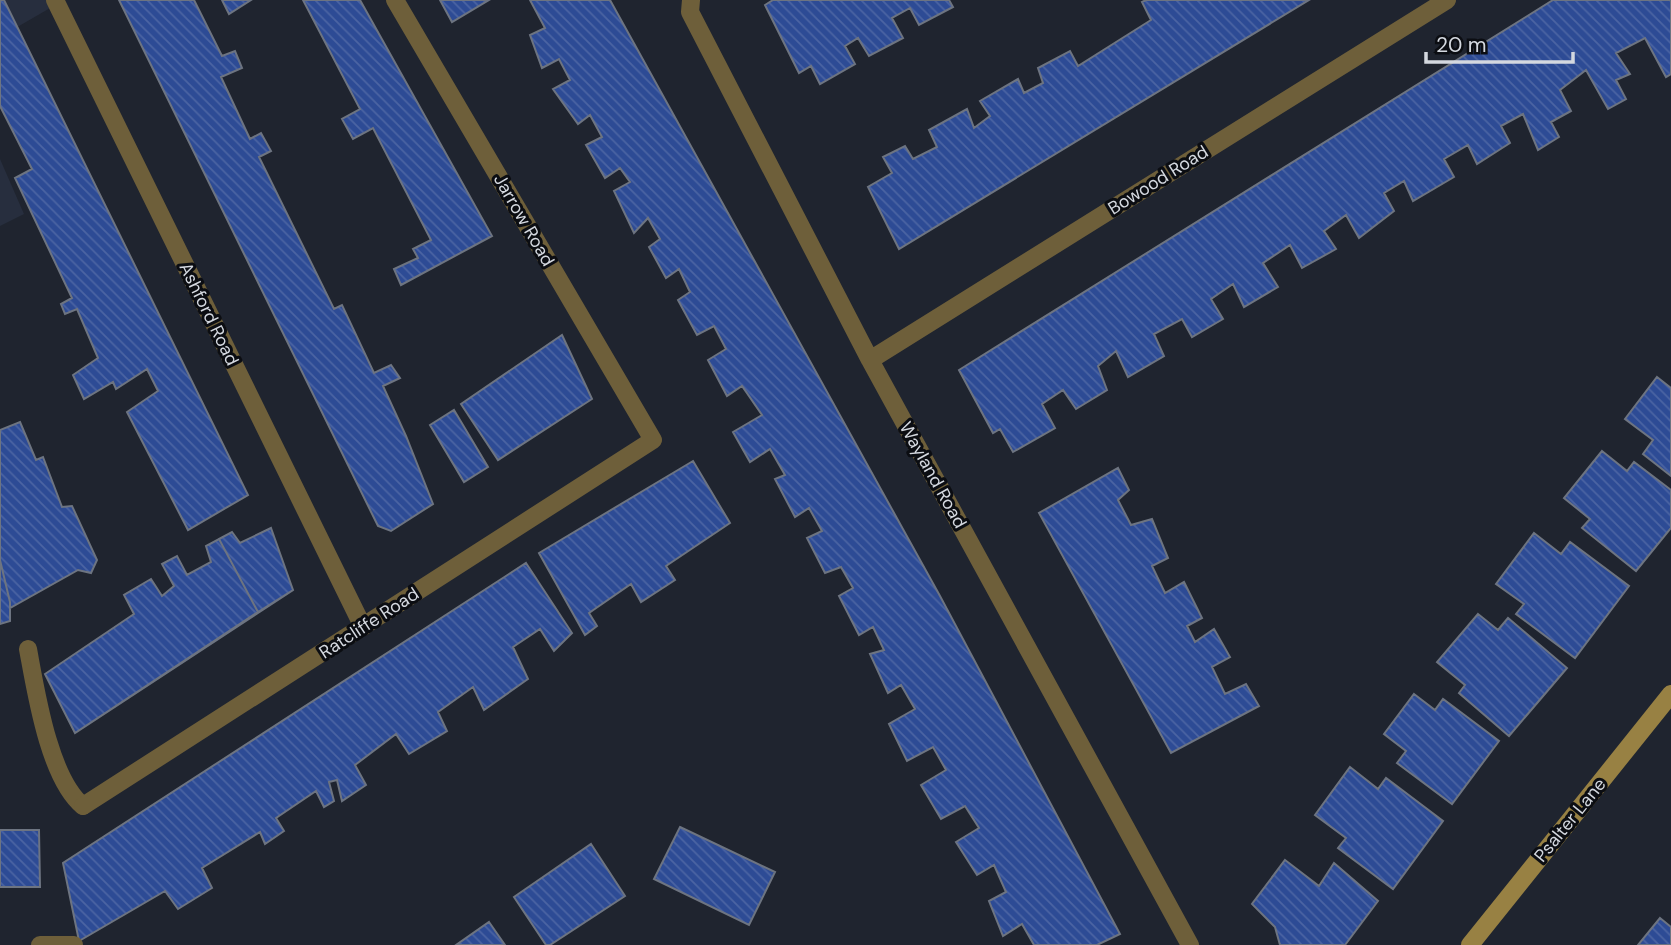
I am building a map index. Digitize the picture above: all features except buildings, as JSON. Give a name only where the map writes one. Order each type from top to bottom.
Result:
[{"type":"street","name":"Ashford Road","points":[[55,0],[363,627]]},
{"type":"street","name":"Jarrow Road","points":[[395,0],[653,440]]},
{"type":"street","name":"Wayland Road","points":[[691,0],[690,12],[870,360],[1190,945]]},
{"type":"street","name":"Bowood Road","points":[[870,360],[1447,0]]},
{"type":"street","name":"Ratcliffe Road","points":[[28,649],[37,700],[55,762],[74,798],[83,806],[653,440]]},
{"type":"street","name":"Psalter Lane","points":[[1470,945],[1671,694]]},
{"type":"street","points":[[40,945],[74,945]]},
{"type":"shaded area","points":[[0,0],[64,0],[0,37]]},
{"type":"shaded area","points":[[0,159],[24,214],[0,226]]}]
